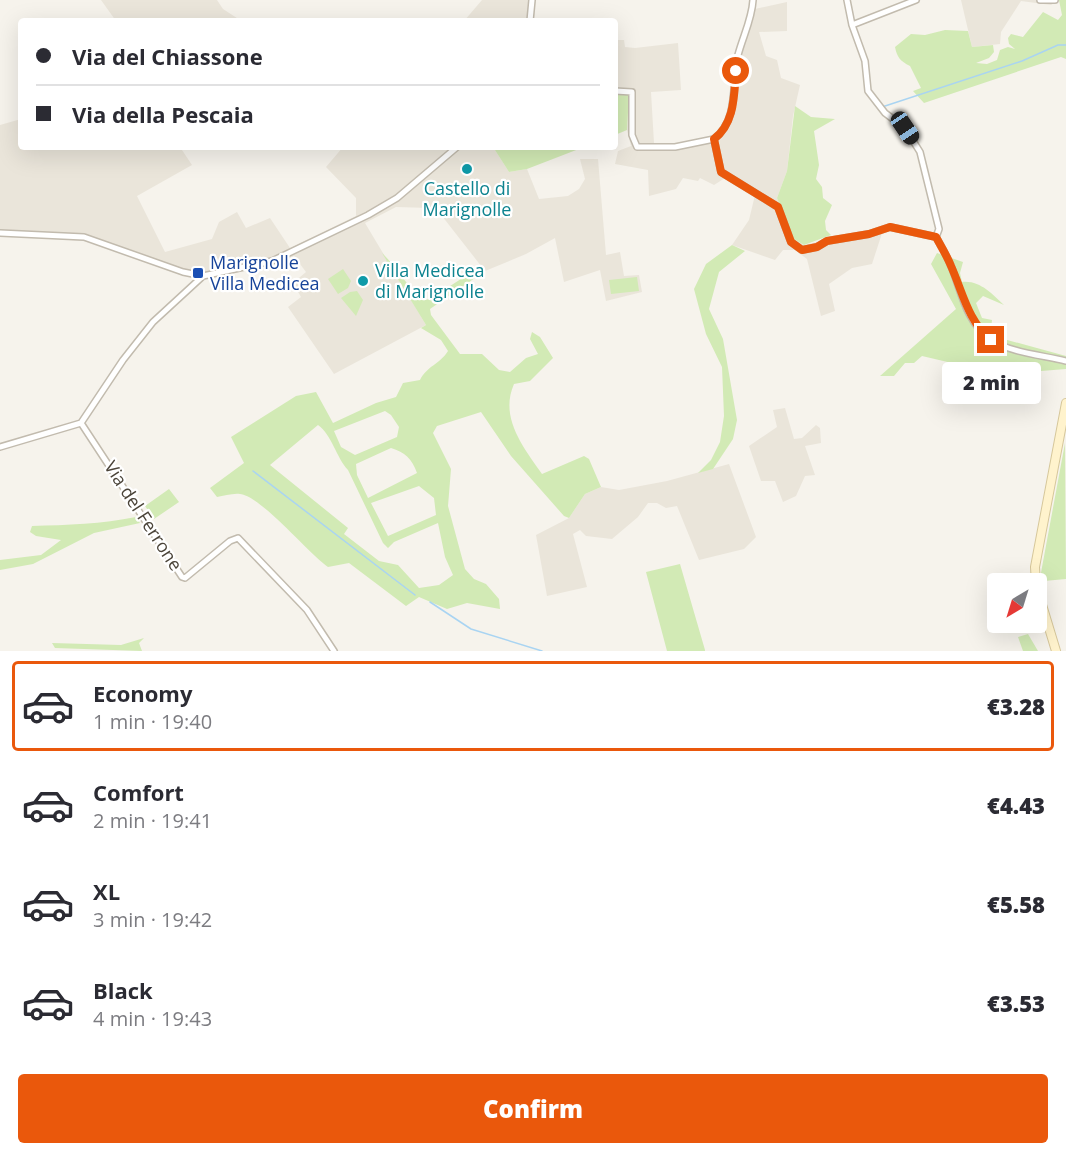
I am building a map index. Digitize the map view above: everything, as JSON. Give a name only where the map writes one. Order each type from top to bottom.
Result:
[{"type":"main road","points":[[1035,573],[1066,403]]},
{"type":"main road","points":[[1047,621],[1056,651]]},
{"type":"street","points":[[530,18],[532,0]]},
{"type":"street","points":[[714,139],[726,127],[733,107],[738,56],[753,12],[753,0]]},
{"type":"street","points":[[847,0],[852,25],[865,61],[871,96],[885,113],[905,128],[920,152],[939,229],[936,237],[950,263],[966,308],[980,332],[991,340],[1010,347],[1066,361]]},
{"type":"street","points":[[852,25],[916,0]]},
{"type":"street","points":[[1040,0],[1055,0]]},
{"type":"street","points":[[618,91],[632,92],[632,135],[637,147],[682,147],[708,138],[714,139]]},
{"type":"street","points":[[714,139],[721,172],[778,207],[791,242],[802,250],[817,247],[827,241],[869,234],[890,227],[936,237]]},
{"type":"street","points":[[0,233],[84,237],[183,272],[203,276],[272,261],[368,215],[397,198],[453,150]]},
{"type":"street","points":[[0,447],[81,423],[123,360],[153,322],[203,276]]},
{"type":"street","name":"Via del Ferrone","points":[[81,423],[182,577],[185,578],[230,541],[238,538],[307,610],[334,651]]},
{"type":"shaded area","points":[[101,0],[217,0],[223,9],[237,18],[114,18]]},
{"type":"shaded area","points":[[482,0],[534,0],[532,18],[467,18]]},
{"type":"shaded area","points":[[961,0],[1058,0],[1051,5],[1021,1],[1001,32],[1000,44],[972,47]]},
{"type":"shaded area","points":[[787,2],[787,31],[759,32],[766,56],[777,60],[781,78],[800,85],[793,116],[787,171],[777,198],[794,239],[804,245],[884,227],[872,264],[852,268],[829,284],[835,311],[821,316],[807,259],[795,250],[783,250],[775,260],[732,245],[749,220],[755,195],[725,178],[714,185],[700,178],[698,181],[683,178],[676,189],[649,196],[648,170],[615,164],[618,151],[631,146],[627,130],[629,95],[618,94],[618,40],[624,40],[625,47],[635,48],[678,43],[681,90],[651,92],[654,143],[680,144],[714,136],[727,115],[735,53],[750,10]]},
{"type":"shaded area","points":[[18,120],[18,150],[182,150],[192,165],[137,196],[165,252],[212,239],[219,222],[237,212],[246,228],[270,218],[290,248],[356,216],[356,198],[326,167],[340,150],[495,150],[509,172],[527,169],[539,199],[568,196],[579,189],[585,179],[580,159],[598,159],[606,255],[620,252],[624,276],[639,275],[642,292],[606,301],[600,270],[564,282],[555,238],[526,254],[485,271],[442,216],[430,208],[396,207],[365,223],[426,325],[334,374],[288,307],[301,297],[293,283],[306,272],[294,256],[278,264],[206,279],[170,271],[87,241],[0,236],[0,125]]},
{"type":"shaded area","points":[[785,408],[794,439],[802,438],[816,425],[820,428],[821,443],[805,446],[815,475],[805,476],[796,496],[783,502],[775,481],[761,481],[749,446],[777,427],[773,410]]},
{"type":"shaded area","points":[[729,464],[756,537],[744,549],[699,560],[677,506],[666,508],[657,503],[648,503],[638,517],[612,539],[586,536],[580,530],[573,534],[587,587],[547,596],[536,535],[569,518],[585,494],[601,487],[619,490],[667,481]]},
{"type":"green space","points":[[1059,0],[1066,0],[1066,59],[1061,57],[924,103],[913,91],[921,88],[910,66],[900,58],[895,47],[911,34],[925,35],[945,30],[968,31],[972,47],[993,45],[994,52],[989,58],[976,63],[987,64],[997,60],[1000,50],[1008,47],[1015,49],[1009,44],[1008,38],[1011,34],[1023,37],[1043,12],[1058,20],[1062,15]]},
{"type":"green space","points":[[618,94],[629,95],[627,130],[618,134]]},
{"type":"green space","points":[[795,106],[811,117],[835,119],[814,131],[819,165],[816,179],[822,187],[823,198],[832,205],[825,221],[826,230],[831,235],[804,245],[794,239],[777,198],[787,171]]},
{"type":"green space","points":[[495,150],[576,150],[527,169],[509,172]]},
{"type":"green space","points":[[732,245],[745,251],[719,272],[709,309],[723,339],[737,420],[733,439],[713,469],[698,473],[711,460],[720,442],[724,416],[722,367],[706,334],[694,289],[706,264]]},
{"type":"green space","points":[[382,253],[423,300],[430,299],[481,266],[485,271],[430,309],[431,315],[460,354],[482,354],[499,370],[510,372],[526,358],[538,354],[530,339],[532,332],[540,337],[553,358],[530,381],[514,384],[510,397],[510,409],[516,432],[542,474],[584,456],[589,459],[601,487],[585,494],[569,518],[564,516],[511,456],[481,412],[437,426],[433,433],[451,469],[448,506],[465,569],[474,579],[486,584],[499,599],[500,609],[467,603],[447,609],[419,597],[406,606],[349,563],[328,567],[260,504],[249,497],[231,494],[217,497],[210,488],[244,463],[231,437],[296,396],[316,392],[333,423],[376,403],[396,397],[403,383],[420,380],[426,371],[448,351],[441,340],[421,328],[426,325]],"holes":[[[385,411],[391,415],[399,427],[397,437],[355,455],[341,447],[334,431]],[[318,425],[327,434],[348,470],[383,543],[388,548],[394,542],[438,523],[445,557],[453,575],[439,585],[419,588],[398,565],[379,561],[344,534],[348,528],[270,465]],[[391,448],[407,457],[417,473],[368,498],[357,475],[356,464]],[[419,486],[434,498],[436,515],[388,536],[371,503]]]},
{"type":"green space","points":[[937,253],[963,262],[960,273],[962,282],[980,285],[1004,305],[983,296],[976,303],[982,318],[992,320],[991,329],[1000,338],[1066,356],[1066,369],[978,376],[956,364],[922,356],[914,363],[905,363],[894,376],[880,376],[956,309],[931,264]]},
{"type":"green space","points":[[343,269],[351,281],[348,288],[338,294],[328,279]]},
{"type":"green space","points":[[637,277],[639,291],[611,294],[609,280]]},
{"type":"green space","points":[[357,291],[363,300],[356,316],[341,298],[350,292]]},
{"type":"green space","points":[[1065,443],[1066,579],[1047,581],[1047,573],[1041,573]]},
{"type":"green space","points":[[169,489],[179,502],[154,519],[145,506]]},
{"type":"green space","points":[[136,517],[140,523],[94,533],[33,564],[0,570],[0,560],[41,555],[61,540],[36,536],[30,532],[32,526],[97,523]]},
{"type":"green space","points":[[680,564],[705,651],[667,651],[646,572]]},
{"type":"green space","points":[[1028,634],[1038,651],[1023,651],[1018,637]]},
{"type":"green space","points":[[144,638],[139,643],[142,651],[55,648],[52,643],[121,645]]},
{"type":"waterway","points":[[882,107],[1022,61],[1058,45],[1066,45]]},
{"type":"waterway","points":[[253,471],[415,595]]},
{"type":"waterway","points":[[430,602],[471,629],[542,651]]},
{"type":"place","name":"Castello di Marignolle","points":[[467,169]]},
{"type":"place","name":"Marignolle Villa Medicea","points":[[198,273]]},
{"type":"place","name":"Villa Medicea di Marignolle","points":[[363,281]]},
{"type":"route","points":[[736,71],[733,107],[726,127],[714,139],[721,172],[764,196],[778,207],[791,242],[802,250],[817,247],[827,241],[869,234],[890,227],[936,237],[950,263],[966,308],[980,332],[991,340]]}]
